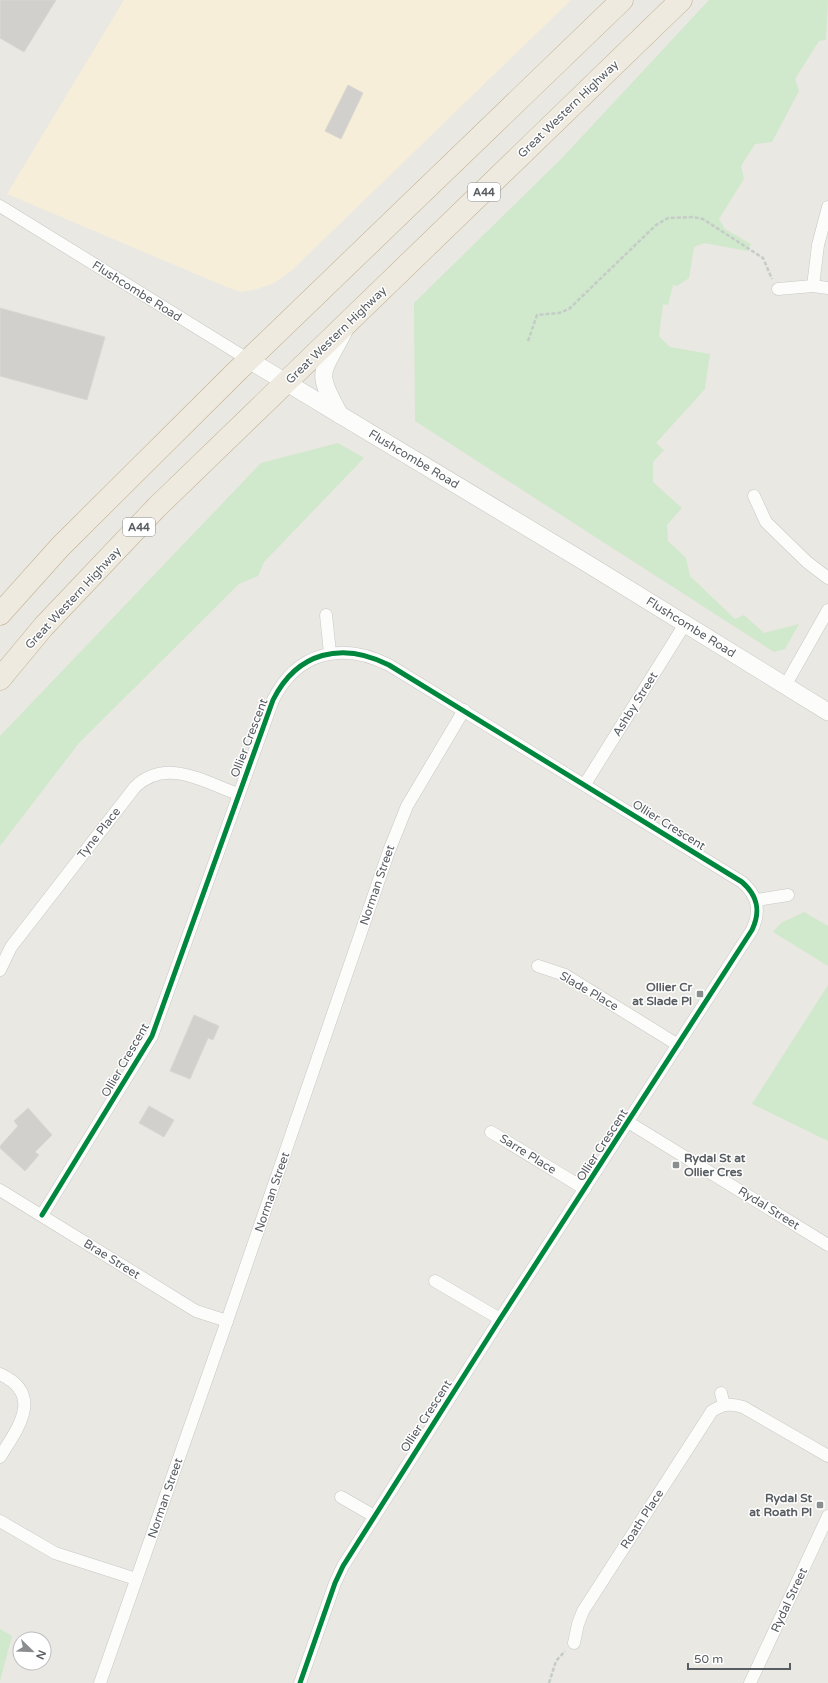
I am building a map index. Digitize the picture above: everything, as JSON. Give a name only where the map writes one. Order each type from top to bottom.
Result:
[{"type":"highway","points":[[0,614],[60,547],[249,360],[622,0]]},
{"type":"highway","name":"Great Western Highway","points":[[0,679],[44,626],[157,507],[681,0]]},
{"type":"street","name":"Flushcombe Road","points":[[0,206],[286,383],[493,506],[828,712]]},
{"type":"street","points":[[813,286],[818,245],[828,208]]},
{"type":"street","points":[[778,289],[813,286],[828,288]]},
{"type":"street","points":[[340,416],[325,389],[323,375],[326,362],[333,352],[346,325]]},
{"type":"street","points":[[754,496],[766,522],[807,562],[828,578]]},
{"type":"street","points":[[785,686],[828,610]]},
{"type":"street","points":[[326,615],[330,653]]},
{"type":"street","name":"Ashby Street","points":[[585,784],[685,624]]},
{"type":"street","name":"Ollier Crescent","points":[[42,1215],[152,1036],[238,794],[278,690],[292,674],[306,663],[320,655],[330,653],[352,653],[380,661],[464,710],[742,882],[751,890],[757,900],[758,913],[752,930],[348,1557],[335,1583],[300,1683]]},
{"type":"street","name":"Norman Street","points":[[100,1683],[227,1322],[389,851],[407,806],[464,710]]},
{"type":"street","name":"Tyne Place","points":[[0,970],[11,947],[143,779],[157,773],[175,772],[238,794]]},
{"type":"street","points":[[757,900],[788,895]]},
{"type":"street","name":"Slade Place","points":[[538,966],[565,975],[678,1045]]},
{"type":"street","name":"Rydal Street","points":[[628,1122],[828,1244]]},
{"type":"street","name":"Sarre Place","points":[[490,1132],[585,1189]]},
{"type":"street","name":"Brae Street","points":[[0,1190],[196,1311],[227,1322]]},
{"type":"street","points":[[435,1281],[500,1319]]},
{"type":"street","points":[[0,1374],[16,1386],[21,1393],[25,1406],[24,1417],[0,1457]]},
{"type":"street","name":"Roath Place","points":[[574,1643],[582,1611],[708,1417],[723,1399],[743,1407],[828,1456]]},
{"type":"street","points":[[341,1497],[374,1516]]},
{"type":"street","name":"Rydal Street","points":[[750,1683],[828,1516]]},
{"type":"street","points":[[0,1521],[55,1553],[136,1579]]},
{"type":"path","points":[[528,341],[537,315],[559,313],[569,309],[656,224],[668,218],[693,217],[711,223],[763,258],[778,289]]},
{"type":"path","points":[[548,1683],[558,1657],[574,1643]]},
{"type":"shaded area","points":[[124,0],[571,0],[291,271],[274,283],[257,289],[241,292],[7,194]]},
{"type":"green space","points":[[709,0],[828,0],[826,40],[819,41],[795,79],[799,91],[772,142],[755,144],[741,166],[744,179],[719,219],[725,229],[751,244],[748,251],[704,243],[694,247],[689,278],[677,286],[673,285],[668,305],[663,304],[659,336],[670,347],[710,354],[706,388],[656,443],[664,450],[653,462],[653,482],[682,508],[667,525],[668,541],[686,558],[690,576],[735,619],[744,615],[764,633],[799,624],[785,649],[774,652],[415,421],[414,303],[563,157]]},
{"type":"green space","points":[[338,443],[364,458],[264,562],[258,576],[239,584],[79,743],[0,846],[0,736],[261,463]]},
{"type":"green space","points":[[804,912],[828,926],[828,966],[773,932],[781,923]]},
{"type":"green space","points":[[828,985],[828,1141],[752,1104]]},
{"type":"green space","points":[[0,1629],[12,1636],[0,1681]]},
{"type":"building","points":[[0,0],[56,0],[24,52],[0,38]]},
{"type":"building","points":[[348,85],[363,93],[341,139],[325,131]]},
{"type":"building","points":[[0,308],[105,337],[87,400],[0,376]]},
{"type":"building","points":[[194,1015],[219,1026],[213,1040],[208,1038],[190,1079],[170,1071]]},
{"type":"building","points":[[149,1106],[174,1120],[164,1137],[139,1123]]},
{"type":"building","points":[[28,1108],[52,1135],[35,1152],[39,1155],[25,1171],[0,1148],[0,1146],[18,1126],[14,1121]]},
{"type":"cycle path","points":[[42,1215],[152,1036],[273,700],[283,684],[295,671],[308,662],[322,656],[338,653],[354,654],[372,658],[389,665],[742,882],[755,898],[757,910],[755,923],[752,930],[500,1319],[343,1566],[335,1583],[300,1683]]},
{"type":"place","name":"Ollier Cr at Slade Pl","points":[[700,994]]},
{"type":"place","name":"Rydal St at Ollier Cres","points":[[676,1165]]},
{"type":"place","name":"Rydal St at Roath Pl","points":[[820,1505]]}]
